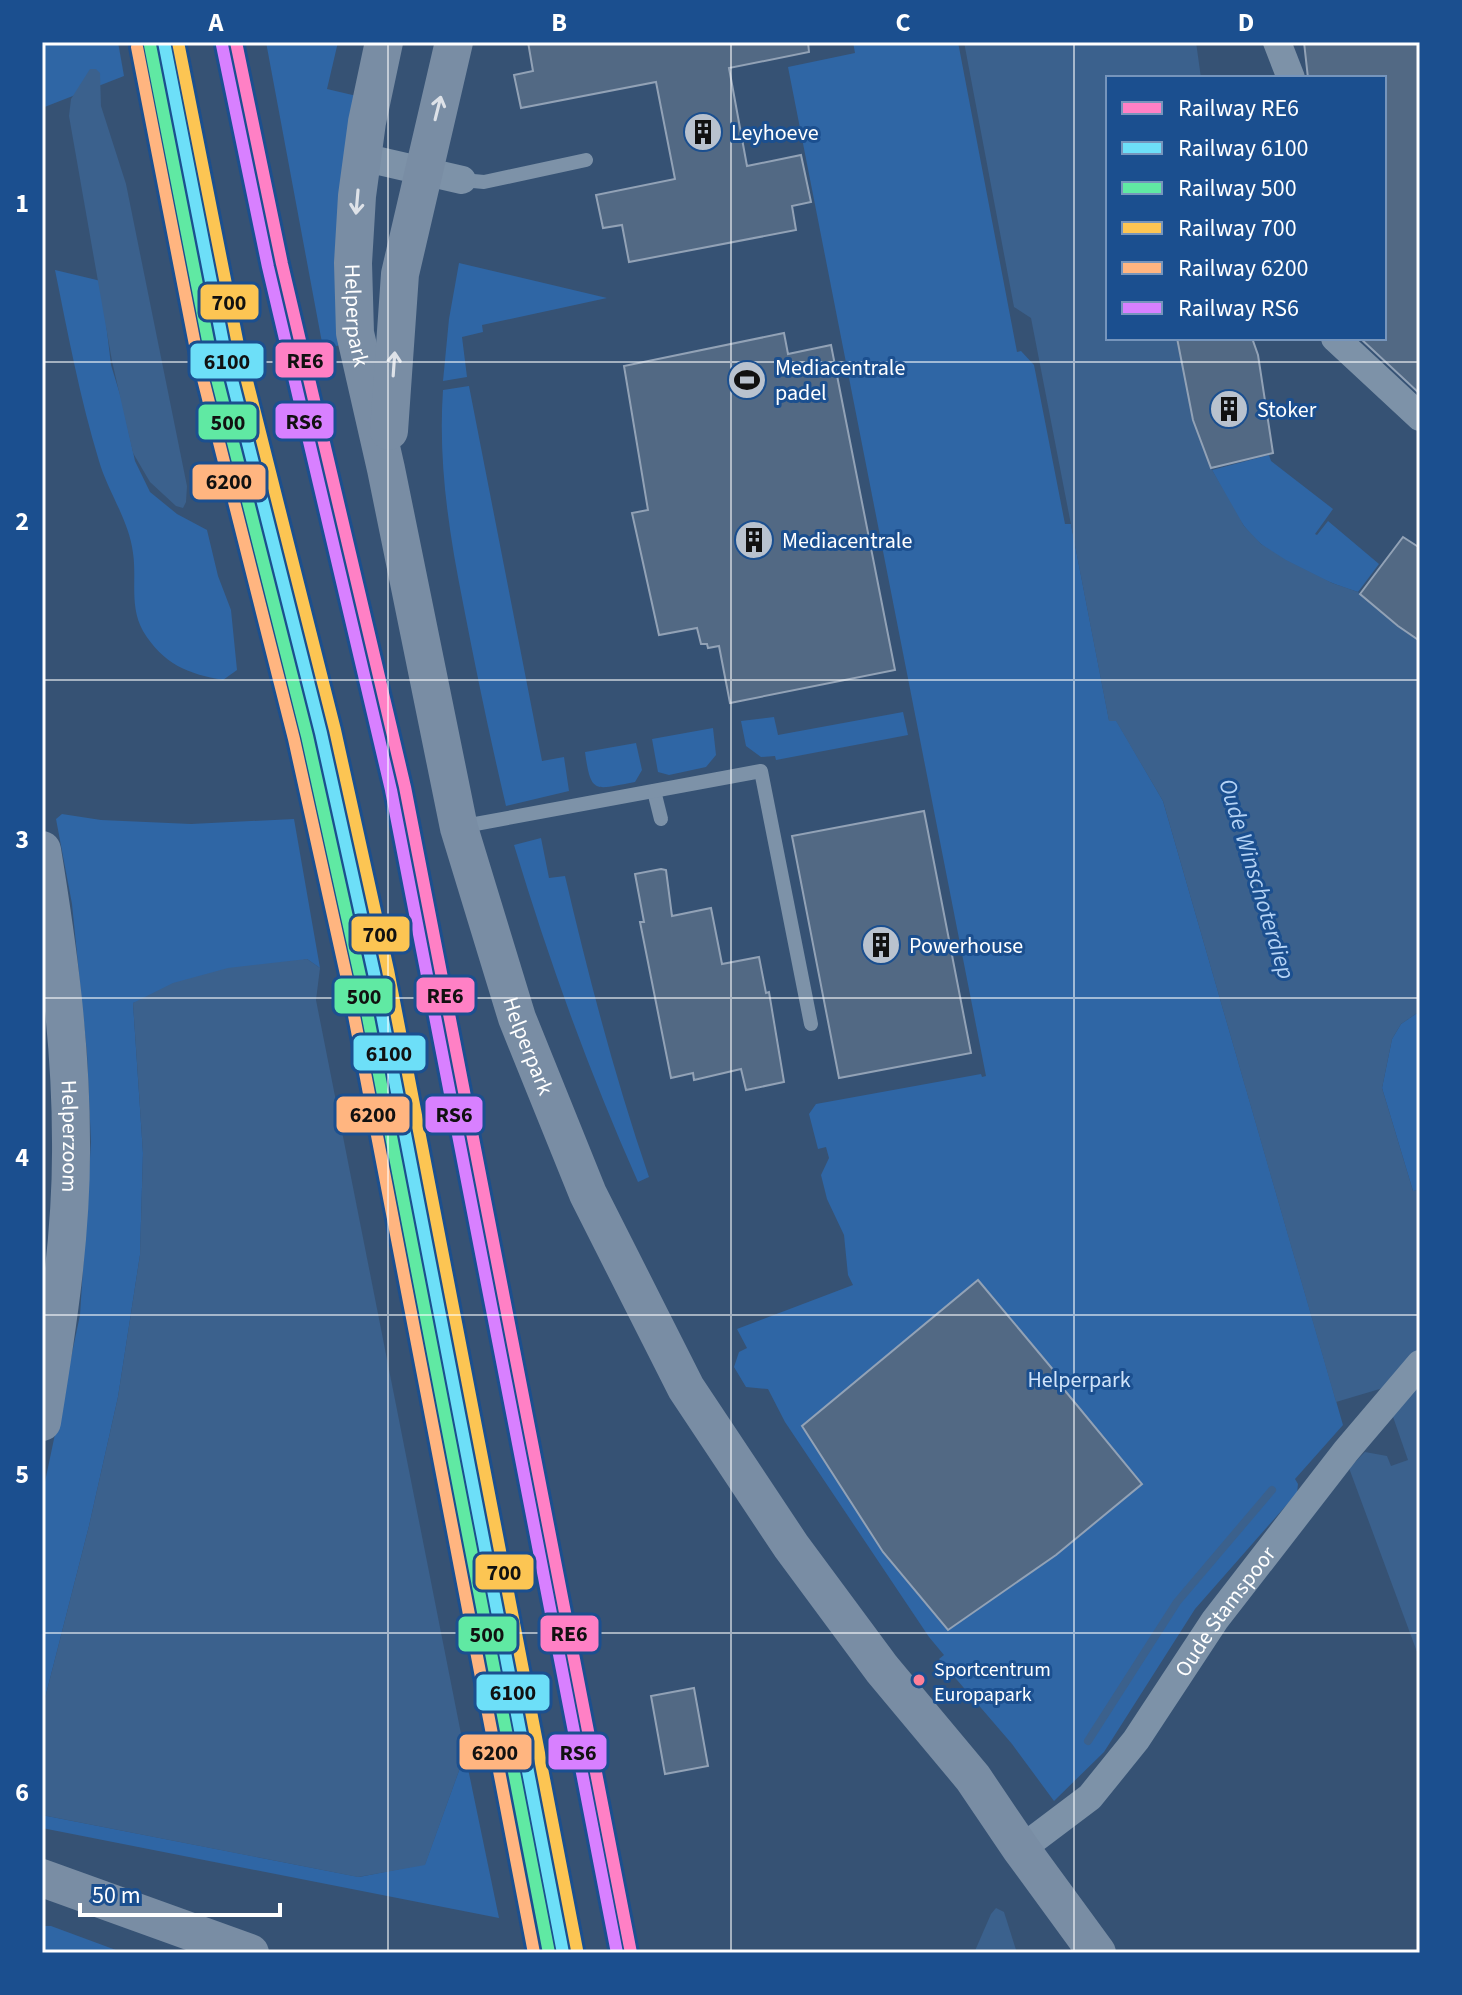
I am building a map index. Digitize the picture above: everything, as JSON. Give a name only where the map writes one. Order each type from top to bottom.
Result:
[{"type":"main road","name":"Helperpark","points":[[384,42],[362,157],[353,263],[355,333],[459,828],[517,1018],[608,1237],[686,1388],[791,1546],[882,1669],[973,1778],[1021,1849]]},
{"type":"main road","name":"Helperpark","points":[[386,469],[400,274],[454,42]]},
{"type":"main road","name":"Helperzoom","points":[[42,850],[64,1005],[71,1144],[69,1220],[60,1310],[42,1422]]},
{"type":"main road","points":[[1021,1849],[1067,1953]]},
{"type":"main road","points":[[1021,1849],[1097,1953]]},
{"type":"main road","points":[[42,1878],[250,1953]]},
{"type":"main road","points":[[42,1906],[91,1912],[210,1953]]},
{"type":"street","points":[[1277,42],[1291,76]]},
{"type":"street","points":[[1290,42],[1292,76]]},
{"type":"street","points":[[362,157],[462,180]]},
{"type":"street","points":[[1337,340],[1420,417]]},
{"type":"street","name":"Oude Stamspoor","points":[[1021,1849],[1090,1797],[1109,1774],[1136,1740],[1215,1620],[1346,1451],[1420,1364]]},
{"type":"lane","points":[[462,180],[484,182],[586,160]]},
{"type":"lane","points":[[459,828],[761,771],[811,1024]]},
{"type":"lane","points":[[654,791],[661,819]]},
{"type":"green space","points":[[42,42],[118,42],[124,76],[42,108]]},
{"type":"green space","points":[[266,42],[338,42],[327,89],[361,97],[348,344],[323,348]]},
{"type":"green space","name":"Helperpark","points":[[853,42],[958,42],[1017,352],[1021,351],[1034,365],[1065,524],[1071,524],[1109,720],[1116,720],[1163,801],[1343,1425],[1295,1479],[1297,1493],[1195,1609],[1104,1752],[1054,1801],[1012,1744],[939,1659],[944,1655],[785,1422],[768,1389],[746,1387],[734,1367],[739,1352],[747,1348],[737,1329],[853,1285],[848,1275],[844,1235],[827,1199],[821,1175],[829,1158],[826,1147],[818,1149],[809,1114],[816,1104],[981,1074],[982,1077],[986,1076],[788,67],[855,53]]},
{"type":"green space","points":[[459,263],[607,298],[482,325],[483,332],[462,337],[467,377],[443,381]]},
{"type":"green space","points":[[55,270],[101,281],[111,365],[135,461],[150,492],[177,514],[207,530],[218,576],[231,610],[237,670],[223,680],[177,666],[159,652],[139,622],[131,541],[92,438]]},
{"type":"green space","points":[[469,386],[542,761],[564,757],[569,791],[506,806],[458,577],[443,471],[443,390]]},
{"type":"green space","points":[[1269,455],[1271,461],[1333,509],[1315,534],[1328,521],[1379,564],[1358,592],[1311,574],[1281,558],[1254,538],[1244,526],[1212,470]]},
{"type":"green space","points":[[903,712],[908,735],[776,760],[775,756],[761,757],[746,746],[741,721],[774,717],[778,735]]},
{"type":"green space","points":[[713,728],[716,755],[706,767],[669,775],[658,772],[652,739]]},
{"type":"green space","points":[[636,743],[642,770],[635,782],[603,787],[593,783],[585,752]]},
{"type":"green space","points":[[62,814],[101,820],[191,824],[294,819],[320,968],[307,959],[133,1003],[143,1153],[140,1255],[118,1397],[42,1710],[42,1496],[80,1315],[91,1142],[87,1053],[72,904],[56,819]]},
{"type":"green space","points":[[541,838],[549,878],[565,876],[603,1028],[649,1177],[638,1182],[571,1016],[514,845]]},
{"type":"green space","points":[[1420,1011],[1420,1190],[1413,1191],[1382,1088],[1392,1039],[1401,1024]]},
{"type":"green space","points":[[465,1754],[499,1918],[42,1828],[42,1815],[359,1877],[425,1864]]},
{"type":"green space","points":[[42,1926],[51,1926],[124,1953],[42,1953]]},
{"type":"water","name":"Oude Winschoterdiep","points":[[964,42],[1196,42],[1201,76],[1106,76],[1106,340],[1177,340],[1193,420],[1211,468],[1244,526],[1261,544],[1286,560],[1358,592],[1420,641],[1420,1011],[1401,1024],[1392,1039],[1382,1088],[1413,1191],[1420,1190],[1420,1660],[1349,1468],[1365,1452],[1387,1456],[1391,1466],[1408,1460],[1383,1388],[1336,1402],[1163,801],[1116,721],[1109,721],[1031,318],[1014,307]]},
{"type":"water","points":[[90,69],[100,73],[101,106],[126,184],[187,486],[183,508],[176,506],[150,482],[133,453],[112,361],[69,116],[71,99]]},
{"type":"water","points":[[307,959],[320,968],[316,1000],[465,1754],[425,1865],[358,1877],[42,1815],[42,1710],[118,1397],[140,1255],[143,1153],[133,1003],[173,983],[228,968]]},
{"type":"water","points":[[996,1908],[1004,1912],[1017,1953],[974,1953],[991,1914]]},
{"type":"building","name":"Leyhoeve","points":[[528,42],[808,42],[809,52],[729,68],[747,166],[801,155],[811,202],[792,206],[796,230],[629,262],[622,225],[603,228],[596,195],[675,179],[656,82],[521,108],[514,75],[533,71]]},
{"type":"building","points":[[1304,42],[1420,42],[1420,394],[1362,340],[1386,340],[1386,76],[1308,76]]},
{"type":"building","name":"Mediacentrale","points":[[784,333],[788,354],[831,345],[895,670],[730,703],[719,646],[708,648],[707,644],[701,644],[697,628],[659,635],[632,513],[648,510],[624,366]]},
{"type":"building","name":"Stoker","points":[[1177,340],[1253,340],[1258,355],[1273,453],[1211,468],[1193,420]]},
{"type":"building","points":[[1403,537],[1420,548],[1420,641],[1360,594]]},
{"type":"building","name":"Powerhouse","points":[[924,811],[971,1053],[839,1078],[792,836]]},
{"type":"building","points":[[666,870],[672,916],[711,908],[722,964],[759,957],[766,993],[769,992],[784,1082],[746,1090],[741,1069],[694,1080],[693,1073],[671,1078],[640,922],[644,922],[635,874]]},
{"type":"building","name":"Sportcentrum Europapark","points":[[978,1280],[1060,1378],[1057,1381],[1142,1484],[1056,1555],[948,1630],[883,1552],[802,1426]]},
{"type":"building","points":[[694,1688],[708,1766],[665,1774],[651,1696]]},
{"type":"waterway","points":[[1088,1741],[1177,1602],[1272,1490]]},
{"type":"rail line","name":"6100","points":[[164,42],[224,348],[321,733],[374,973],[563,1953]]},
{"type":"rail line","name":"700","points":[[178,42],[238,345],[335,730],[388,970],[577,1950]]},
{"type":"rail line","name":"RE6","points":[[236,42],[282,264],[405,787],[631,1953]]},
{"type":"rail line","name":"500","points":[[150,45],[210,351],[307,736],[360,976],[549,1953]]},
{"type":"rail line","name":"RS6","points":[[222,45],[268,267],[391,790],[617,1953]]},
{"type":"rail line","name":"6200","points":[[137,47],[197,355],[294,739],[347,979],[534,1953]]},
{"type":"place","name":"Leyhoeve","points":[[703,132]]},
{"type":"place","name":"Mediacentrale padel","points":[[747,380]]},
{"type":"place","name":"Stoker","points":[[1229,409]]},
{"type":"place","name":"Mediacentrale","points":[[754,540]]},
{"type":"place","name":"Powerhouse","points":[[881,945]]},
{"type":"place","name":"Sportcentrum Europapark","points":[[919,1680]]}]
